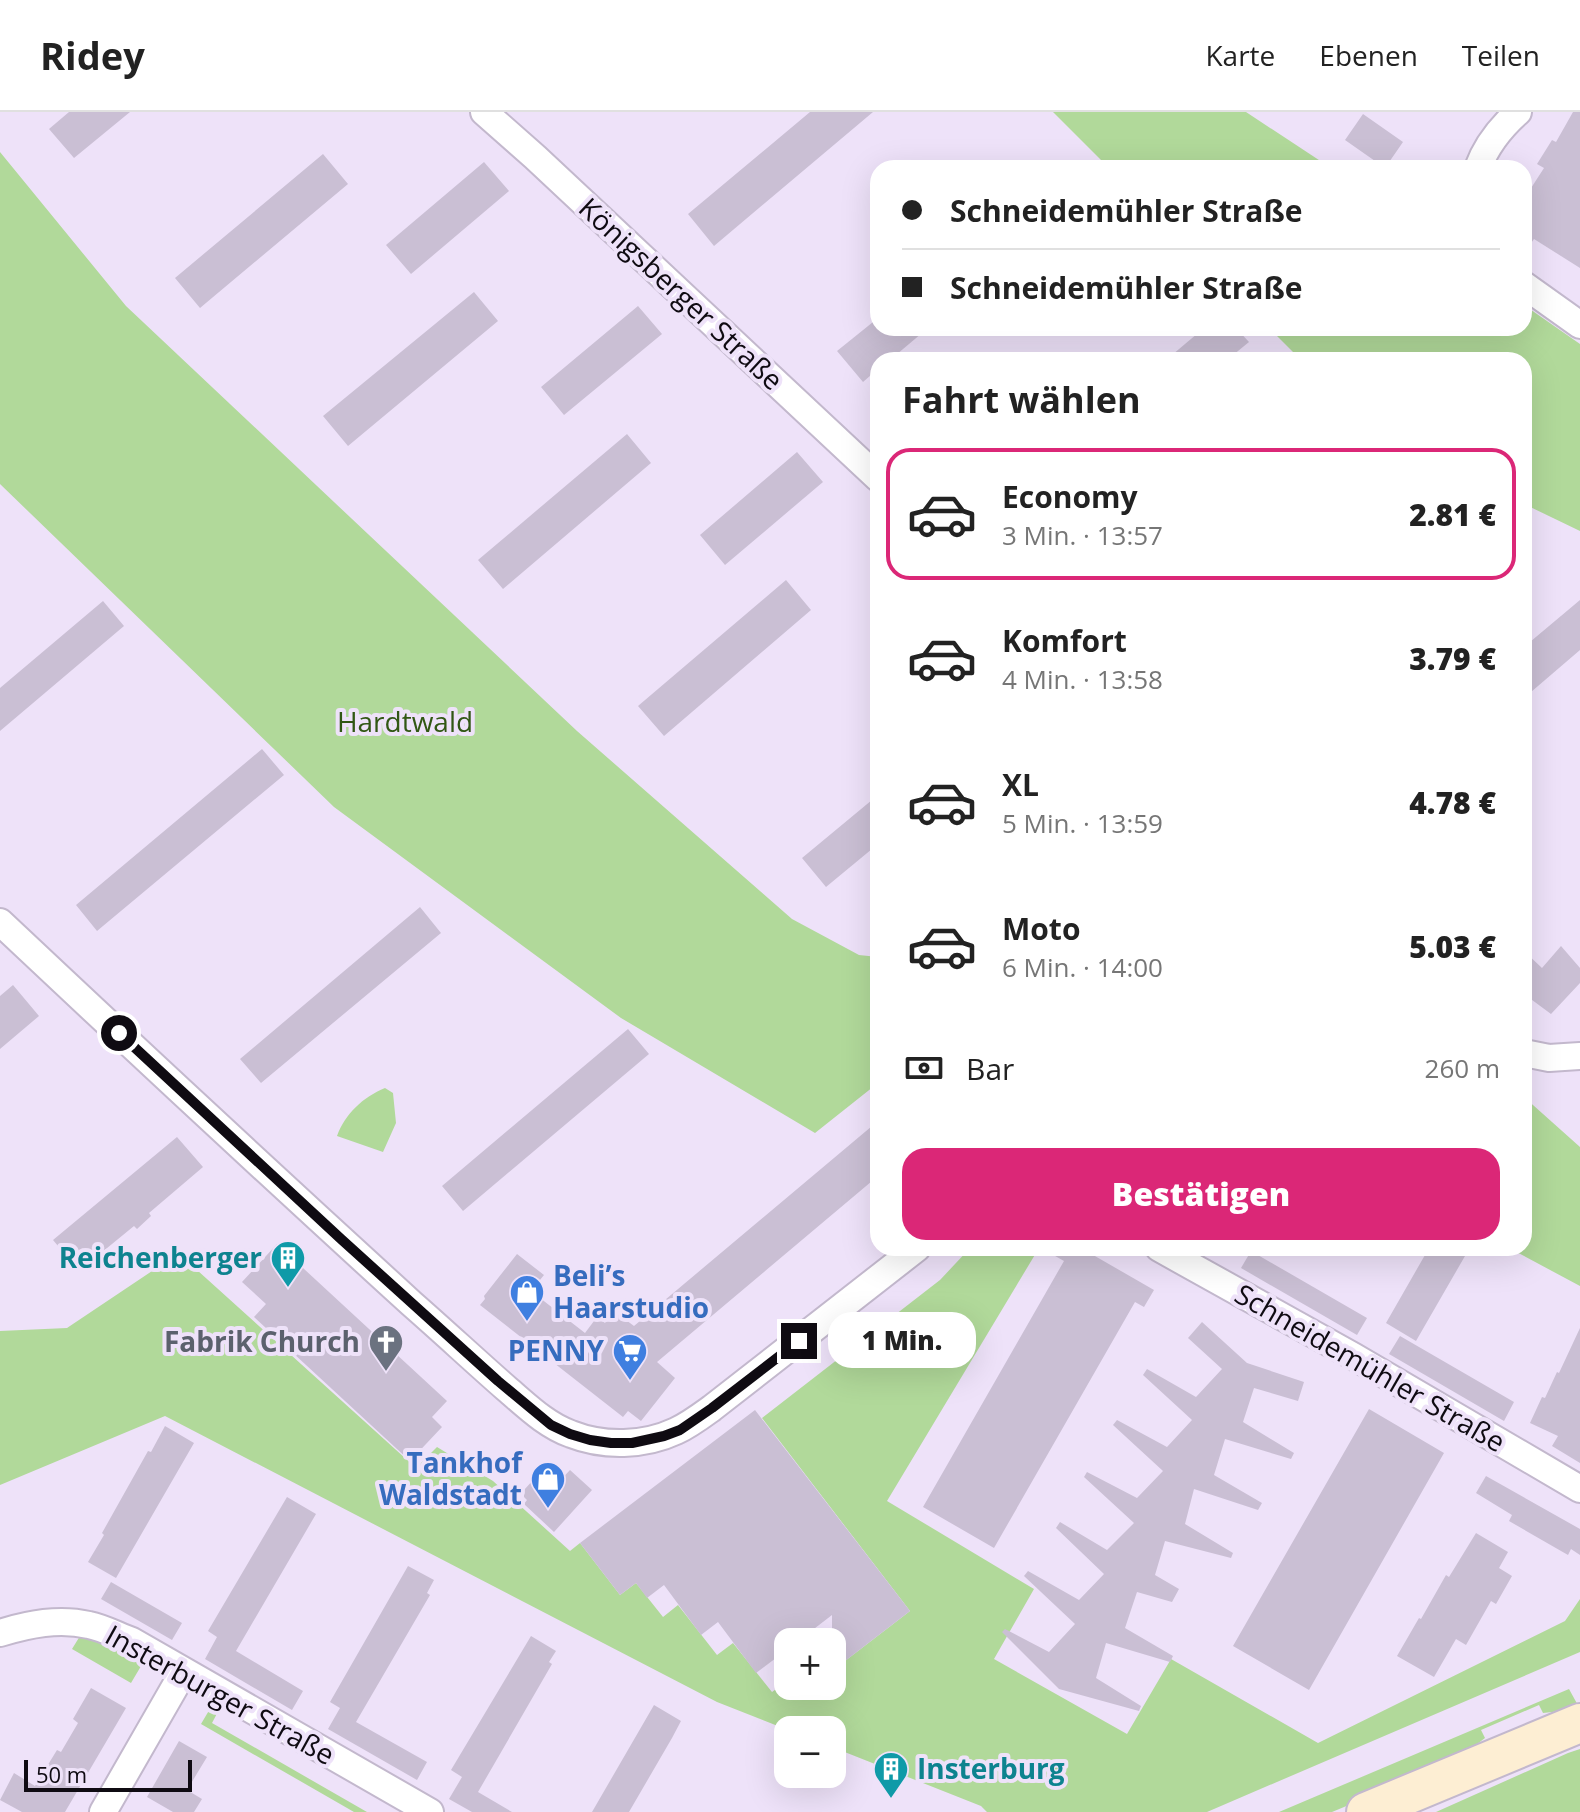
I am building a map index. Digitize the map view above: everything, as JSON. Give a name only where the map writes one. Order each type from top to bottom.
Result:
[{"type":"main road","points":[[1366,1812],[1580,1723]]},
{"type":"street","name":"Königsberger Straße","points":[[484,112],[870,471]]},
{"type":"street","points":[[1481,160],[1494,137],[1518,112]]},
{"type":"street","points":[[1532,291],[1580,325]]},
{"type":"street","points":[[0,922],[498,1381],[551,1425],[570,1434],[590,1440],[632,1443],[680,1430],[722,1401],[907,1256]]},
{"type":"street","points":[[1532,1055],[1549,1058],[1580,1056]]},
{"type":"street","name":"Schneidemühler Straße","points":[[1173,1256],[1353,1356],[1580,1489]]},
{"type":"street","name":"Insterburger Straße","points":[[0,1633],[27,1625],[61,1622],[90,1625],[132,1641],[430,1812]]},
{"type":"street","points":[[103,1812],[184,1671]]},
{"type":"green space","points":[[1053,112],[1246,112],[1319,160],[1101,160]]},
{"type":"green space","name":"Hardtwald","points":[[0,152],[126,306],[577,731],[792,919],[859,955],[870,956],[870,1089],[815,1133],[621,1018],[334,807],[0,484]]},
{"type":"green space","points":[[1532,311],[1580,344],[1580,531],[1532,508],[1532,352],[1293,352],[1277,336],[1532,336]]},
{"type":"green space","points":[[385,1088],[393,1093],[396,1123],[383,1152],[337,1136],[356,1107]]},
{"type":"green space","points":[[1532,1104],[1580,1147],[1580,1286],[1524,1256],[1532,1256]]},
{"type":"green space","points":[[962,1256],[1034,1256],[887,1501],[1034,1589],[994,1659],[1127,1734],[1171,1659],[1318,1743],[1565,1621],[1580,1599],[1580,1652],[1207,1812],[987,1812],[981,1806],[846,1753],[846,1716],[774,1716],[774,1724],[717,1702],[165,1416],[0,1485],[0,1331],[67,1328],[170,1259],[197,1270],[416,1468],[437,1447],[493,1481],[570,1551],[580,1543],[620,1595],[636,1583],[663,1617],[678,1605],[717,1655],[733,1643],[772,1692],[774,1690],[774,1700],[846,1700],[846,1660],[910,1611],[762,1418],[940,1280]]},
{"type":"green space","points":[[80,1636],[111,1644],[144,1661],[131,1683],[72,1649]]},
{"type":"green space","points":[[1569,1689],[1580,1709],[1543,1713],[1539,1705],[1481,1730],[1485,1738],[1455,1761],[1332,1812],[1279,1812]]},
{"type":"green space","points":[[214,1702],[221,1706],[212,1723],[367,1812],[354,1812],[201,1724]]},
{"type":"green space","points":[[1580,1749],[1580,1812],[1436,1812],[1568,1753]]},
{"type":"building","points":[[69,112],[130,112],[74,158],[49,129]]},
{"type":"building","points":[[810,112],[873,112],[714,246],[688,214]]},
{"type":"building","points":[[1573,112],[1580,112],[1580,268],[1534,239],[1532,242],[1532,187],[1544,168],[1537,164],[1552,140],[1556,142]]},
{"type":"building","points":[[1363,114],[1403,142],[1391,160],[1374,160],[1345,140]]},
{"type":"building","points":[[323,154],[348,184],[200,308],[175,278]]},
{"type":"building","points":[[484,162],[509,191],[411,274],[386,245]]},
{"type":"building","points":[[474,292],[498,321],[348,446],[323,416]]},
{"type":"building","points":[[638,306],[662,334],[564,415],[541,387]]},
{"type":"building","points":[[870,324],[870,336],[918,336],[900,352],[870,352],[870,376],[863,382],[837,351]]},
{"type":"building","points":[[1194,336],[1243,336],[1249,342],[1237,352],[1176,352]]},
{"type":"building","points":[[627,434],[651,463],[503,589],[478,560]]},
{"type":"building","points":[[797,452],[823,482],[725,565],[700,535]]},
{"type":"building","points":[[786,580],[811,610],[664,736],[638,706]]},
{"type":"building","points":[[1580,600],[1580,650],[1532,691],[1532,640]]},
{"type":"building","points":[[103,601],[124,626],[0,731],[0,688]]},
{"type":"building","points":[[262,749],[284,775],[97,931],[76,905]]},
{"type":"building","points":[[870,802],[870,851],[826,887],[802,858]]},
{"type":"building","points":[[420,907],[441,933],[261,1083],[240,1059]]},
{"type":"building","points":[[1561,946],[1580,968],[1580,983],[1551,1014],[1532,1000],[1532,959],[1542,968]]},
{"type":"building","points":[[13,985],[39,1016],[0,1049],[0,996]]},
{"type":"building","points":[[628,1029],[649,1054],[463,1211],[442,1186]]},
{"type":"building","points":[[870,1128],[870,1183],[657,1362],[675,1378],[641,1421],[628,1411],[623,1417],[480,1305],[517,1254],[544,1275],[531,1291],[585,1333],[597,1317],[605,1323],[614,1311],[634,1326]]},
{"type":"building","points":[[177,1137],[203,1167],[149,1213],[151,1216],[137,1229],[134,1226],[79,1271],[53,1240]]},
{"type":"building","points":[[277,1244],[447,1401],[432,1417],[442,1427],[410,1461],[254,1317],[266,1304],[242,1282]]},
{"type":"building","points":[[1055,1256],[1095,1256],[1154,1290],[1144,1307],[1135,1302],[994,1548],[923,1507],[1064,1261]]},
{"type":"building","points":[[1248,1256],[1260,1256],[1367,1318],[1357,1335],[1241,1268]]},
{"type":"building","points":[[1424,1256],[1465,1256],[1416,1341],[1386,1323]]},
{"type":"building","points":[[1202,1322],[1247,1363],[1304,1382],[1298,1401],[1254,1388],[1243,1422],[1294,1453],[1291,1459],[1225,1439],[1214,1475],[1262,1503],[1258,1510],[1194,1489],[1185,1524],[1233,1553],[1231,1558],[1165,1541],[1155,1575],[1179,1589],[1172,1602],[1137,1592],[1125,1628],[1173,1656],[1170,1662],[1106,1643],[1096,1678],[1141,1706],[1139,1711],[1059,1689],[1002,1632],[1005,1629],[1049,1652],[1075,1624],[1024,1576],[1028,1571],[1079,1600],[1104,1574],[1056,1528],[1060,1522],[1107,1550],[1134,1523],[1084,1477],[1087,1472],[1137,1498],[1163,1471],[1113,1425],[1117,1420],[1167,1447],[1192,1420],[1143,1375],[1147,1369],[1196,1397],[1222,1369],[1188,1338]]},
{"type":"building","points":[[1580,1328],[1580,1463],[1552,1446],[1558,1436],[1530,1423]]},
{"type":"building","points":[[1400,1336],[1514,1402],[1504,1421],[1389,1354]]},
{"type":"building","points":[[1369,1409],[1444,1453],[1309,1690],[1233,1646]]},
{"type":"building","points":[[755,1410],[910,1611],[846,1660],[846,1628],[832,1628],[832,1615],[815,1628],[774,1628],[774,1660],[756,1673],[718,1622],[701,1635],[664,1585],[647,1598],[636,1583],[620,1595],[580,1543]]},
{"type":"building","points":[[165,1426],[194,1443],[116,1578],[88,1562],[148,1451],[151,1452]]},
{"type":"building","points":[[570,1470],[592,1490],[554,1532],[524,1504],[527,1500],[524,1490],[534,1479],[542,1486],[556,1485]]},
{"type":"building","points":[[1486,1476],[1580,1529],[1580,1555],[1571,1549],[1568,1555],[1509,1521],[1512,1515],[1476,1493]]},
{"type":"building","points":[[287,1497],[316,1514],[236,1651],[303,1691],[292,1710],[205,1659],[217,1637],[208,1631]]},
{"type":"building","points":[[1476,1533],[1508,1552],[1499,1568],[1512,1576],[1496,1604],[1491,1601],[1466,1645],[1456,1639],[1434,1677],[1397,1656],[1446,1575],[1449,1577]]},
{"type":"building","points":[[408,1566],[434,1580],[427,1593],[430,1595],[356,1722],[427,1762],[417,1780],[328,1729],[340,1708],[330,1702]]},
{"type":"building","points":[[111,1582],[182,1623],[172,1640],[101,1599]]},
{"type":"building","points":[[531,1636],[556,1651],[549,1662],[552,1664],[478,1792],[512,1812],[472,1812],[449,1799],[462,1777],[451,1770]]},
{"type":"building","points":[[91,1688],[126,1708],[65,1812],[22,1812],[0,1800],[14,1773],[35,1786],[78,1723],[73,1719]]},
{"type":"building","points":[[654,1705],[681,1721],[672,1738],[629,1812],[592,1812]]},
{"type":"building","points":[[179,1741],[207,1757],[187,1790],[202,1799],[194,1812],[173,1812],[147,1797]]},
{"type":"place","name":"Reichenberger","points":[[288,1289]]},
{"type":"place","name":"Beli’s Haarstudio","points":[[527,1323]]},
{"type":"place","name":"Fabrik Church","points":[[386,1373]]},
{"type":"place","name":"PENNY","points":[[630,1382]]},
{"type":"place","name":"Tankhof Waldstadt","points":[[548,1510]]},
{"type":"place","name":"Insterburg","points":[[891,1800]]},
{"type":"route","points":[[119,1033],[498,1381],[551,1425],[570,1434],[590,1440],[632,1443],[680,1430],[799,1341]]}]
